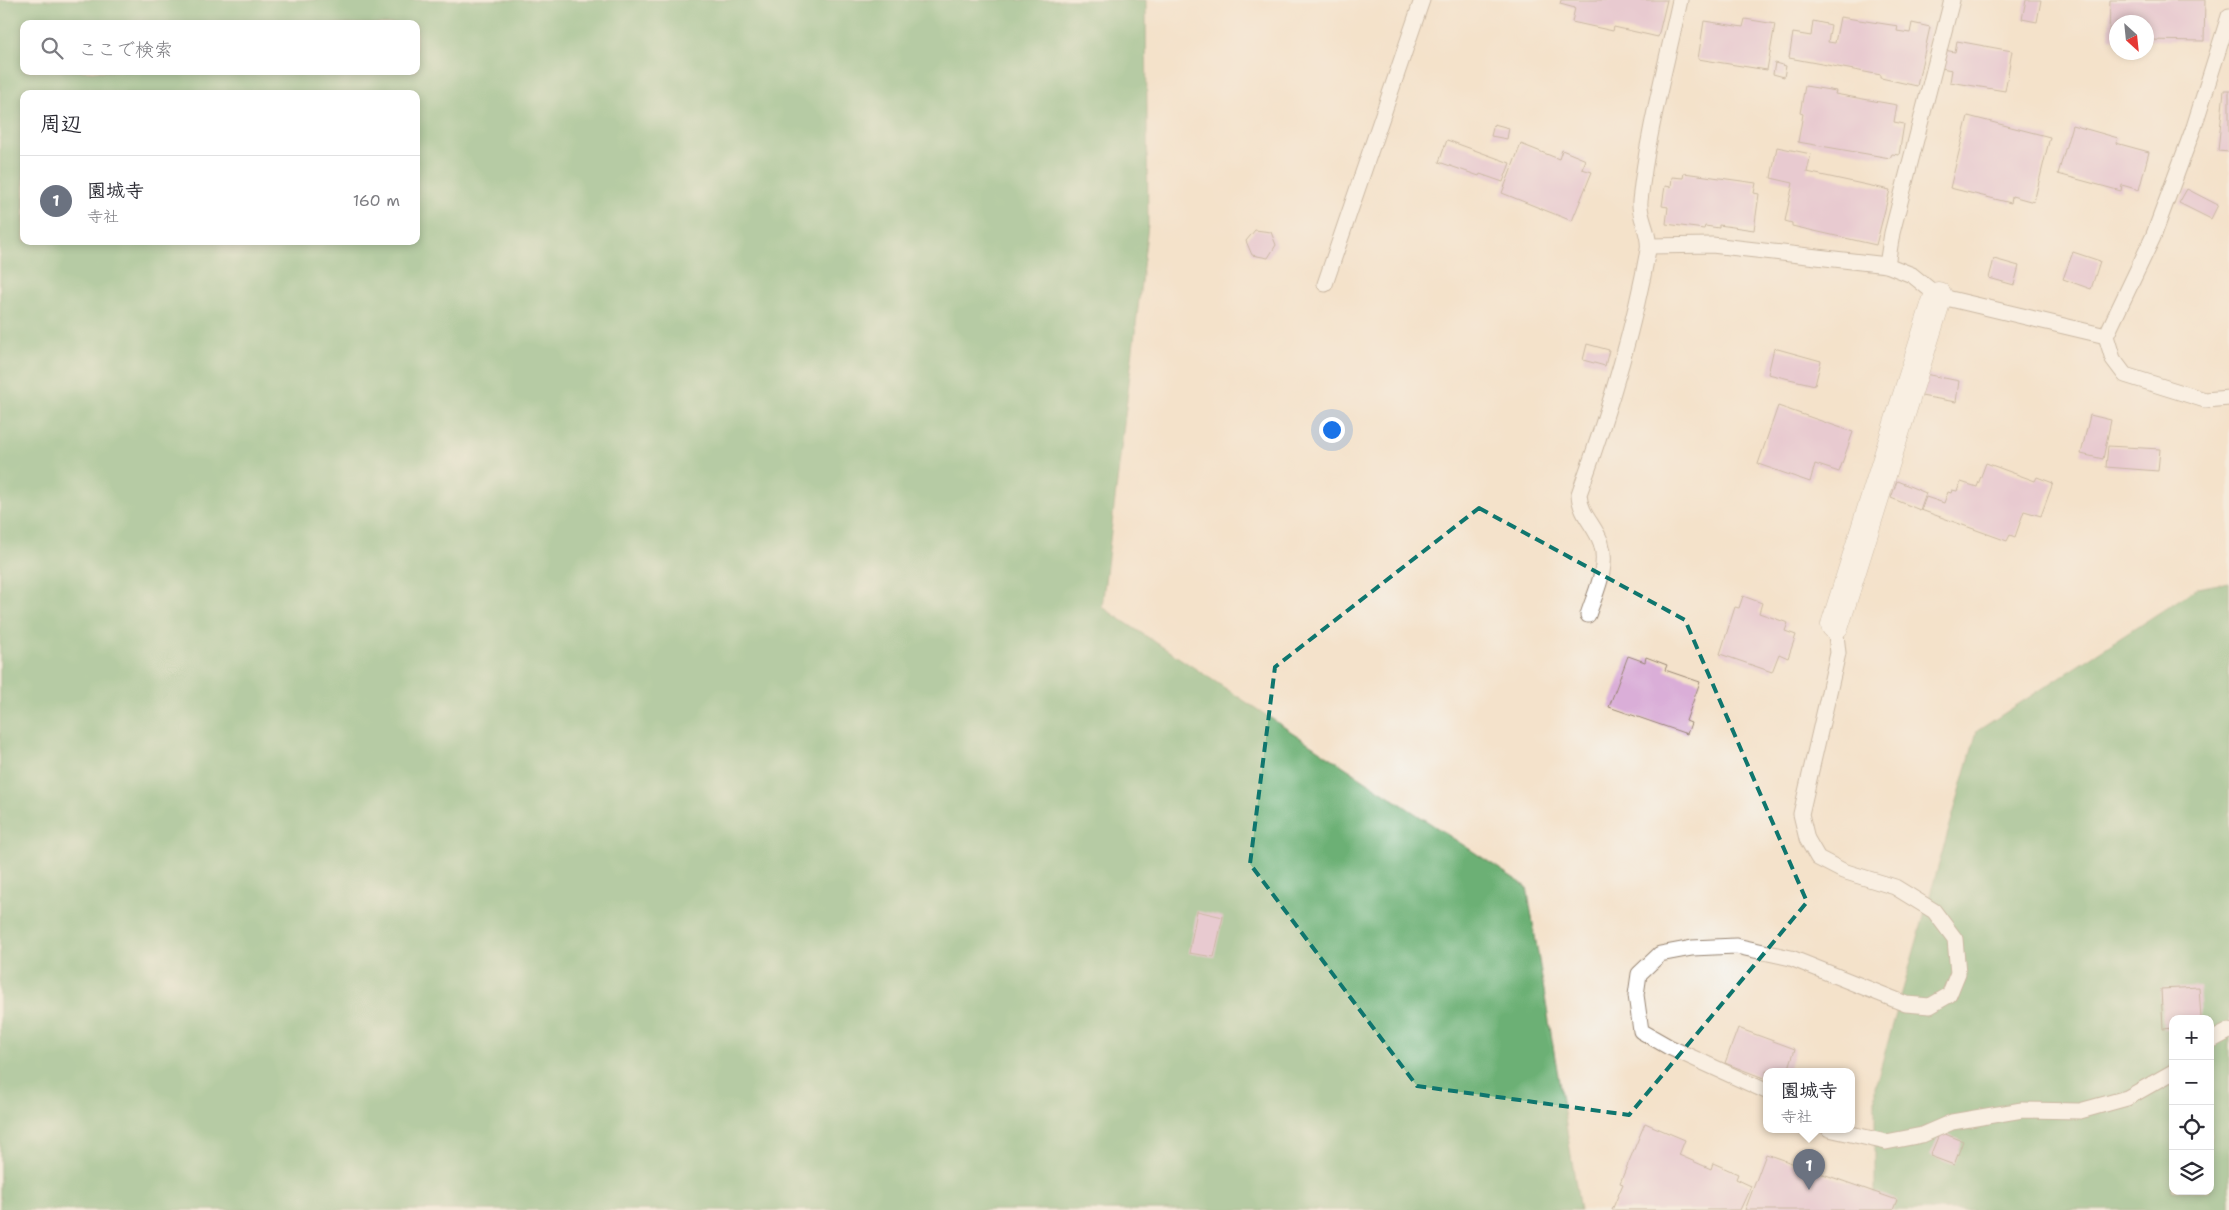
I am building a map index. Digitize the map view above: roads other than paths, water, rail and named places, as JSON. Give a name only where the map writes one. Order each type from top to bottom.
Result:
[{"type":"street","points":[[1835,625],[1938,296]]},
{"type":"lane","points":[[1325,284],[1422,0]]},
{"type":"lane","points":[[1588,615],[1604,565],[1601,543],[1580,506],[1579,494],[1606,421],[1628,345],[1649,246],[1640,204],[1648,152],[1680,0]]},
{"type":"lane","points":[[1887,265],[1892,233],[1952,0]]},
{"type":"lane","points":[[2229,16],[2194,127],[2153,237],[2106,336],[2113,359],[2125,375],[2205,400],[2229,398]]},
{"type":"lane","points":[[1649,246],[1712,245],[1887,265],[1912,275],[1938,296],[2106,336]]},
{"type":"lane","points":[[1763,1090],[1668,1047],[1641,1031],[1636,995],[1639,974],[1660,954],[1692,948],[1736,946],[1791,958],[1906,1004],[1930,1006],[1949,995],[1958,973],[1955,939],[1934,911],[1895,887],[1843,870],[1818,858],[1808,839],[1801,814],[1838,653],[1835,625]]},
{"type":"lane","points":[[2214,1039],[2229,1031]]},
{"type":"lane","points":[[1847,1133],[1886,1142],[1922,1135],[1952,1122],[2022,1110],[2080,1111],[2127,1098],[2169,1074]]},
{"type":"place","name":"園城寺","points":[[1809,1190]]}]
